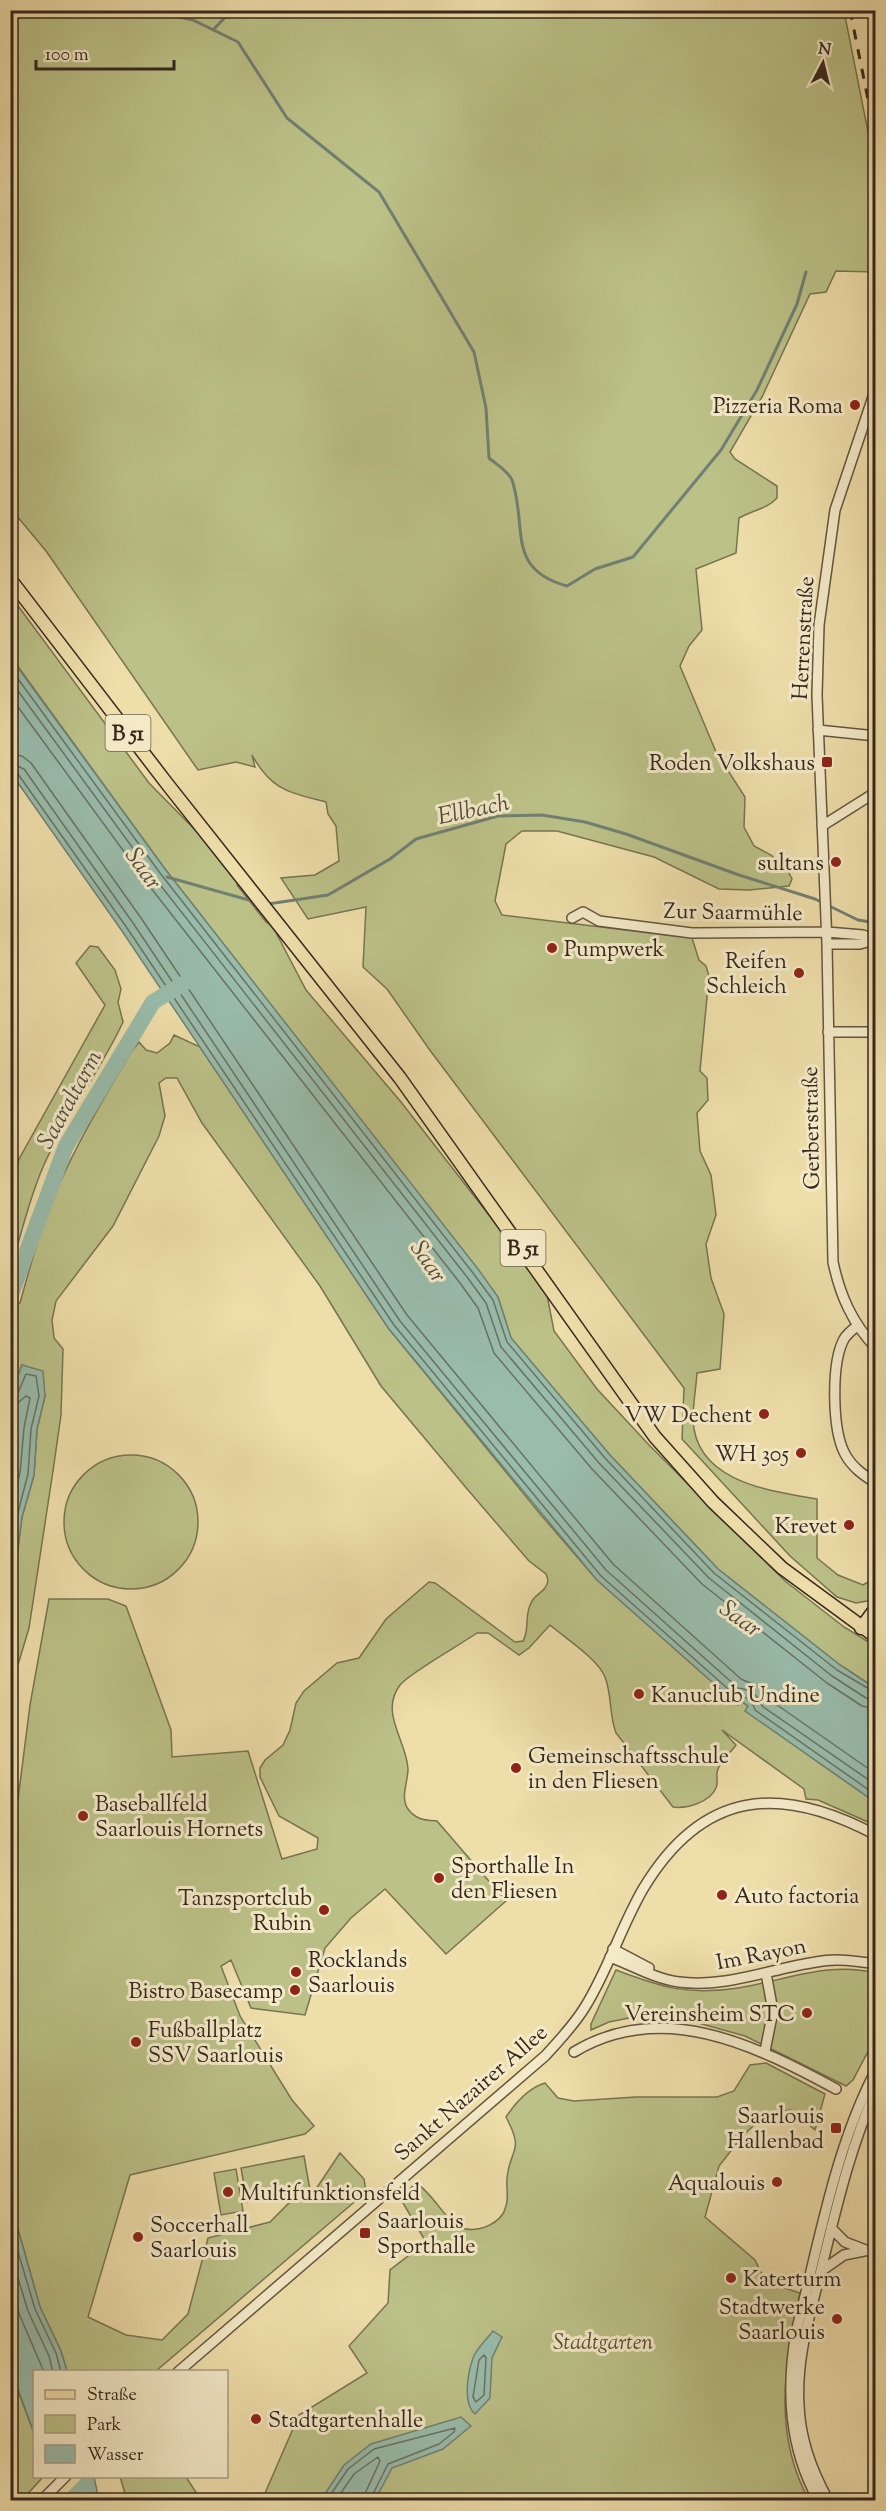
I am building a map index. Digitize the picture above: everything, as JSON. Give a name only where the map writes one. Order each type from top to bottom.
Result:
[{"type":"main road","name":"B 51","points":[[10,579],[274,920],[400,1078],[661,1444],[713,1502],[773,1560],[861,1628],[875,1635]]},
{"type":"main road","points":[[861,1628],[876,1608]]},
{"type":"street","name":"Herrenstraße","points":[[825,896],[818,730],[819,625],[830,532],[838,496],[876,388]]},
{"type":"street","points":[[818,730],[876,736]]},
{"type":"street","points":[[822,826],[868,800],[876,792]]},
{"type":"street","name":"Gerberstraße","points":[[825,896],[833,1262],[838,1286],[856,1326],[876,1348]]},
{"type":"street","name":"Zur Saarmühle","points":[[572,918],[584,912],[599,921],[692,933],[827,932]]},
{"type":"street","points":[[827,932],[862,935],[875,940]]},
{"type":"street","points":[[827,944],[860,944],[875,940]]},
{"type":"street","points":[[828,1032],[876,1032]]},
{"type":"street","points":[[856,1326],[844,1338],[839,1350],[837,1425],[844,1453],[852,1465],[876,1483]]},
{"type":"street","name":"Sankt Nazairer Allee","points":[[180,2370],[544,2056],[570,2029],[585,2008],[643,1889],[662,1861],[691,1831],[731,1809],[753,1804],[792,1803],[831,1813],[876,1835]]},
{"type":"street","name":"Im Rayon","points":[[612,1953],[632,1966]]},
{"type":"street","name":"Im Rayon","points":[[612,1953],[648,1967],[655,1974]]},
{"type":"street","name":"Im Rayon","points":[[605,1968],[620,1964],[678,1982],[708,1983],[834,1960],[876,1964]]},
{"type":"street","points":[[765,1974],[773,2011],[765,2051]]},
{"type":"street","points":[[574,2052],[613,2033],[650,2028],[715,2036],[765,2051],[836,2089]]},
{"type":"street","points":[[818,2500],[799,2457],[790,2407],[790,2383],[796,2332],[850,2127],[876,2070]]},
{"type":"street","points":[[828,2500],[809,2458],[799,2406],[800,2364],[804,2334],[831,2228],[857,2137],[876,2090]]},
{"type":"street","points":[[831,2228],[845,2242],[876,2254]]},
{"type":"street","points":[[821,2271],[844,2255],[864,2251]]},
{"type":"street","points":[[42,2500],[64,2478]]},
{"type":"green space","points":[[10,11],[844,11],[875,167],[875,272],[836,271],[826,292],[810,294],[762,397],[730,452],[735,459],[777,486],[777,498],[764,507],[739,518],[736,553],[696,569],[702,630],[689,646],[680,666],[716,752],[745,797],[744,827],[754,846],[771,855],[788,871],[792,879],[789,886],[749,890],[719,889],[654,857],[557,831],[522,831],[506,844],[495,901],[502,915],[692,938],[699,960],[706,966],[709,976],[700,1071],[707,1078],[708,1100],[697,1113],[700,1151],[711,1175],[716,1215],[706,1244],[711,1278],[724,1314],[720,1369],[697,1373],[693,1419],[697,1440],[707,1457],[721,1470],[738,1480],[778,1492],[817,1499],[817,1558],[838,1575],[863,1585],[875,1578],[875,1595],[867,1601],[856,1603],[837,1597],[790,1556],[682,1439],[684,1388],[429,1049],[387,989],[363,967],[366,907],[308,919],[281,878],[315,875],[339,861],[336,826],[328,814],[326,802],[302,796],[274,783],[259,767],[252,755],[255,767],[236,762],[198,770],[46,551],[11,509]]},
{"type":"green space","points":[[10,595],[149,783],[207,842],[239,882],[237,885],[266,922],[272,925],[306,990],[401,1102],[499,1228],[534,1267],[546,1290],[554,1331],[597,1389],[650,1446],[785,1581],[844,1627],[875,1646],[875,1688],[840,1665],[718,1569],[609,1454],[511,1338],[498,1297],[165,869],[11,657]]},
{"type":"green space","points":[[90,946],[98,947],[115,970],[121,989],[118,1002],[123,1022],[43,1167],[29,1204],[11,1268],[11,1188],[19,1159],[105,1005],[76,963]]},
{"type":"green space","points":[[174,1035],[200,1047],[389,1329],[597,1580],[738,1705],[741,1701],[748,1706],[746,1711],[875,1802],[875,1825],[818,1800],[806,1799],[804,1789],[722,1730],[736,1745],[719,1766],[717,1786],[713,1793],[697,1804],[673,1807],[616,1733],[607,1684],[601,1670],[596,1663],[550,1625],[529,1648],[519,1655],[488,1633],[477,1633],[424,1666],[400,1685],[392,1706],[396,1727],[407,1758],[408,1769],[404,1795],[406,1805],[411,1813],[418,1817],[437,1821],[506,1901],[446,1954],[385,1889],[351,1918],[325,1948],[305,2015],[251,2008],[231,1960],[221,1966],[240,2016],[292,2100],[314,2126],[305,2134],[130,2175],[88,2317],[126,2335],[162,2340],[188,2314],[208,2238],[270,2222],[289,2203],[312,2195],[340,2153],[364,2179],[366,2192],[157,2370],[67,2370],[61,2351],[40,2307],[10,2201],[10,1862],[30,1705],[49,1599],[108,1599],[126,1606],[171,1730],[172,1757],[248,1751],[282,1859],[317,1849],[318,1838],[279,1816],[260,1777],[260,1768],[265,1760],[283,1745],[290,1730],[296,1703],[304,1691],[337,1663],[359,1658],[386,1619],[429,1582],[435,1583],[515,1642],[523,1641],[529,1608],[548,1580],[546,1574],[529,1561],[381,1386],[320,1286],[202,1123],[177,1078],[166,1078],[159,1083],[165,1116],[159,1136],[113,1226],[56,1301],[52,1320],[54,1338],[63,1349],[61,1415],[29,1628],[11,1688],[12,1589],[22,1517],[34,1475],[37,1429],[45,1396],[22,1365],[11,1398],[11,1308],[20,1303],[42,1228],[67,1168],[93,1117],[131,1052],[139,1042],[146,1050],[157,1053],[170,1043]]},
{"type":"green space","points":[[131,1455],[157,1460],[179,1474],[193,1496],[198,1522],[193,1548],[179,1570],[157,1584],[131,1589],[105,1584],[83,1570],[69,1548],[64,1522],[69,1496],[83,1474],[105,1460]]},
{"type":"green space","points":[[841,1969],[875,1973],[875,2038],[853,2080],[846,2086],[745,2036],[691,2021],[629,2018],[609,2022],[591,2030],[591,2024],[616,1970],[661,1985],[704,1991],[738,1988],[806,1973]]},
{"type":"green space","name":"Stadtgarten","points":[[766,2063],[825,2094],[815,2130],[791,2110],[766,2113],[741,2138],[719,2166],[705,2217],[755,2260],[766,2282],[800,2293],[786,2372],[786,2424],[797,2475],[809,2500],[262,2500],[299,2415],[367,2373],[349,2346],[388,2303],[390,2270],[426,2242],[400,2198],[416,2183],[461,2228],[475,2229],[488,2226],[500,2218],[507,2203],[507,2178],[515,2149],[515,2137],[506,2117],[518,2101],[533,2088],[545,2083],[558,2098],[574,2101],[636,2097],[717,2097],[734,2091],[750,2065]]},
{"type":"green space","points":[[304,2156],[310,2190],[247,2202],[241,2168]]},
{"type":"green space","name":"Multifunktionsfeld","points":[[236,2169],[243,2211],[221,2215],[214,2173]]},
{"type":"green space","points":[[10,2370],[33,2430],[33,2478],[42,2478],[22,2500],[11,2500]]},
{"type":"green space","points":[[120,2478],[187,2478],[201,2500],[127,2500]]},
{"type":"water","name":"Saar","points":[[10,657],[165,869],[478,1269],[498,1297],[511,1338],[609,1454],[718,1569],[840,1665],[875,1688],[875,1802],[745,1711],[748,1706],[741,1701],[738,1705],[597,1580],[389,1329],[122,931],[11,773]]},
{"type":"water","points":[[22,1365],[43,1371],[45,1396],[37,1429],[34,1475],[22,1517],[11,1605],[10,1398]]},
{"type":"water","points":[[10,2201],[40,2307],[61,2351],[67,2370],[33,2370],[33,2430],[11,2370]]},
{"type":"water","points":[[493,2331],[502,2337],[492,2358],[490,2398],[475,2414],[468,2403],[469,2372],[474,2355]]},
{"type":"water","points":[[461,2417],[471,2426],[443,2449],[392,2468],[375,2500],[321,2500],[344,2465],[371,2444]]},
{"type":"water","points":[[47,2478],[94,2478],[99,2500],[52,2500]]},
{"type":"pier","points":[[48,2478],[82,2478],[60,2500],[49,2500],[45,2481]]},
{"type":"waterway","points":[[10,11],[28,10]]},
{"type":"waterway","points":[[145,10],[193,20],[238,42],[287,118],[379,192],[474,352],[486,408],[489,458],[512,480],[522,544],[527,557],[534,569],[547,578],[567,586],[595,569],[633,557],[721,450],[757,390],[797,304],[806,272]]},
{"type":"waterway","points":[[213,30],[232,10]]},
{"type":"waterway","name":"Ellbach","points":[[268,904],[328,895],[390,859],[416,839],[498,816],[542,815],[585,822],[626,834],[739,875],[815,899],[858,920],[876,923]]},
{"type":"waterway","name":"Ellbach","points":[[167,877],[256,902]]},
{"type":"waterway","name":"Saaraltarm","points":[[10,1297],[66,1146],[153,1002],[183,984]]},
{"type":"railway","points":[[850,10],[876,139]]},
{"type":"place","name":"Pizzeria Roma","points":[[855,405]]},
{"type":"place","name":"Roden Volkshaus","points":[[827,762]]},
{"type":"place","name":"sultans","points":[[836,862]]},
{"type":"place","name":"Pumpwerk","points":[[552,948]]},
{"type":"place","name":"Reifen Schleich","points":[[799,973]]},
{"type":"place","name":"VW Dechent","points":[[764,1414]]},
{"type":"place","name":"WH 305","points":[[801,1453]]},
{"type":"place","name":"Krevet","points":[[849,1525]]},
{"type":"place","name":"Kanuclub Undine","points":[[639,1694]]},
{"type":"place","name":"Gemeinschaftsschule in den Fliesen","points":[[516,1768]]},
{"type":"place","name":"Baseballfeld Saarlouis Hornets","points":[[83,1816]]},
{"type":"place","name":"Sporthalle In den Fliesen","points":[[439,1878]]},
{"type":"place","name":"Auto factoria","points":[[722,1895]]},
{"type":"place","name":"Tanzsportclub Rubin","points":[[324,1910]]},
{"type":"place","name":"Rocklands Saarlouis","points":[[296,1972]]},
{"type":"place","name":"Bistro Basecamp","points":[[295,1990]]},
{"type":"place","name":"Vereinsheim STC","points":[[807,2013]]},
{"type":"place","name":"Fußballplatz SSV Saarlouis","points":[[136,2042]]},
{"type":"place","name":"Saarlouis Hallenbad","points":[[836,2128]]},
{"type":"place","name":"Aqualouis","points":[[777,2182]]},
{"type":"place","name":"Multifunktionsfeld","points":[[228,2192]]},
{"type":"place","name":"Saarlouis Sporthalle","points":[[365,2233]]},
{"type":"place","name":"Soccerhall Saarlouis","points":[[138,2237]]},
{"type":"place","name":"Katerturm","points":[[731,2278]]},
{"type":"place","name":"Stadtwerke Saarlouis","points":[[837,2319]]},
{"type":"place","name":"Stadtgartenhalle","points":[[256,2419]]}]
